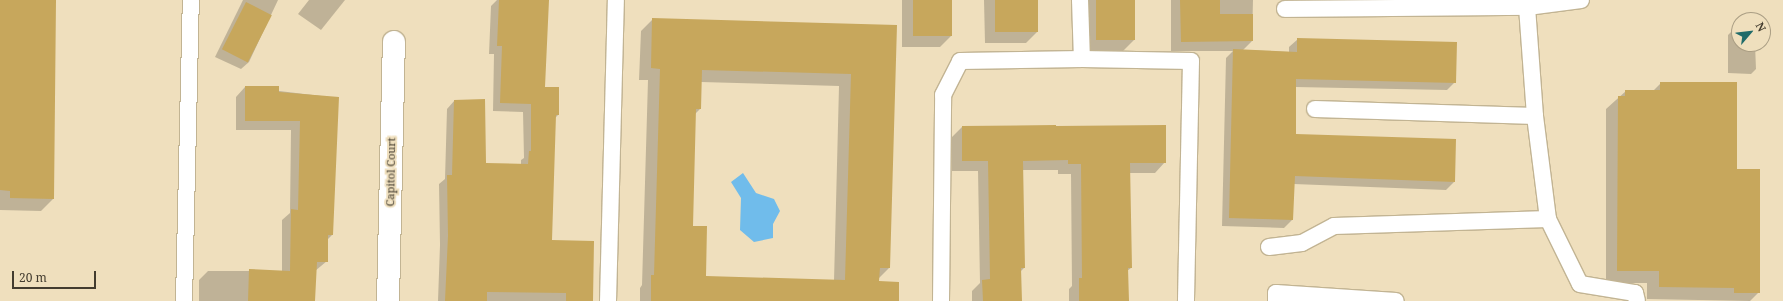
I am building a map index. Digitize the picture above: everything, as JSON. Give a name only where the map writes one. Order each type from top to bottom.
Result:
[{"type":"street","name":"Capitol Court","points":[[388,301],[394,42]]},
{"type":"lane","points":[[184,301],[191,0]]},
{"type":"lane","points":[[608,301],[616,0]]},
{"type":"lane","points":[[1080,0],[1082,59]]},
{"type":"lane","points":[[1284,9],[1527,7],[1581,0]]},
{"type":"lane","points":[[1527,7],[1535,116],[1548,219],[1580,284],[1634,293],[1637,301]]},
{"type":"lane","points":[[941,301],[943,95],[960,61],[1082,59],[1191,61],[1186,301]]},
{"type":"lane","points":[[1315,110],[1535,116]]},
{"type":"lane","points":[[1269,247],[1302,243],[1334,226],[1548,219]]},
{"type":"lane","points":[[1276,301],[1276,292],[1396,301]]},
{"type":"water","points":[[743,173],[756,193],[774,199],[780,211],[773,224],[773,238],[754,242],[740,230],[741,198],[731,182]]},
{"type":"building","points":[[0,0],[56,0],[54,199],[10,198],[10,191],[0,190]]},
{"type":"building","points":[[499,0],[549,0],[545,87],[559,87],[559,115],[556,115],[552,240],[594,241],[593,301],[566,301],[566,293],[487,292],[487,301],[445,301],[448,236],[447,175],[452,175],[454,100],[485,99],[486,163],[528,164],[529,151],[531,151],[531,104],[500,103],[502,46],[497,46]]},
{"type":"building","points":[[913,0],[952,0],[952,36],[913,36]]},
{"type":"building","points":[[995,0],[1038,0],[1038,32],[995,32]]},
{"type":"building","points":[[1096,0],[1135,0],[1135,40],[1096,40]]},
{"type":"building","points":[[1180,0],[1220,0],[1220,14],[1253,14],[1253,41],[1181,42]]},
{"type":"building","points":[[246,2],[272,15],[248,62],[222,49]]},
{"type":"building","points":[[652,18],[897,25],[890,268],[880,268],[879,281],[899,282],[899,301],[651,301],[651,275],[654,275],[660,69],[651,68]],"holes":[[[702,70],[851,74],[845,280],[706,276],[707,226],[693,226],[696,109],[701,109]]]},
{"type":"building","points":[[1297,38],[1457,42],[1456,83],[1296,79],[1296,134],[1456,139],[1455,182],[1295,176],[1293,220],[1229,218],[1233,49],[1297,52]]},
{"type":"building","points":[[1660,82],[1737,82],[1737,169],[1760,169],[1760,293],[1734,293],[1734,288],[1659,287],[1659,271],[1617,271],[1618,96],[1625,96],[1625,90],[1660,90]]},
{"type":"building","points":[[245,86],[279,86],[279,92],[339,97],[333,235],[328,235],[328,262],[317,262],[315,301],[248,301],[249,269],[290,271],[291,209],[298,210],[300,121],[245,121]]},
{"type":"building","points":[[1166,125],[1166,163],[1130,163],[1132,268],[1128,268],[1129,301],[1079,301],[1079,278],[1082,278],[1081,164],[1068,164],[1068,160],[1023,161],[1025,268],[1021,268],[1022,301],[983,301],[982,280],[990,279],[988,161],[962,161],[962,126]]}]
